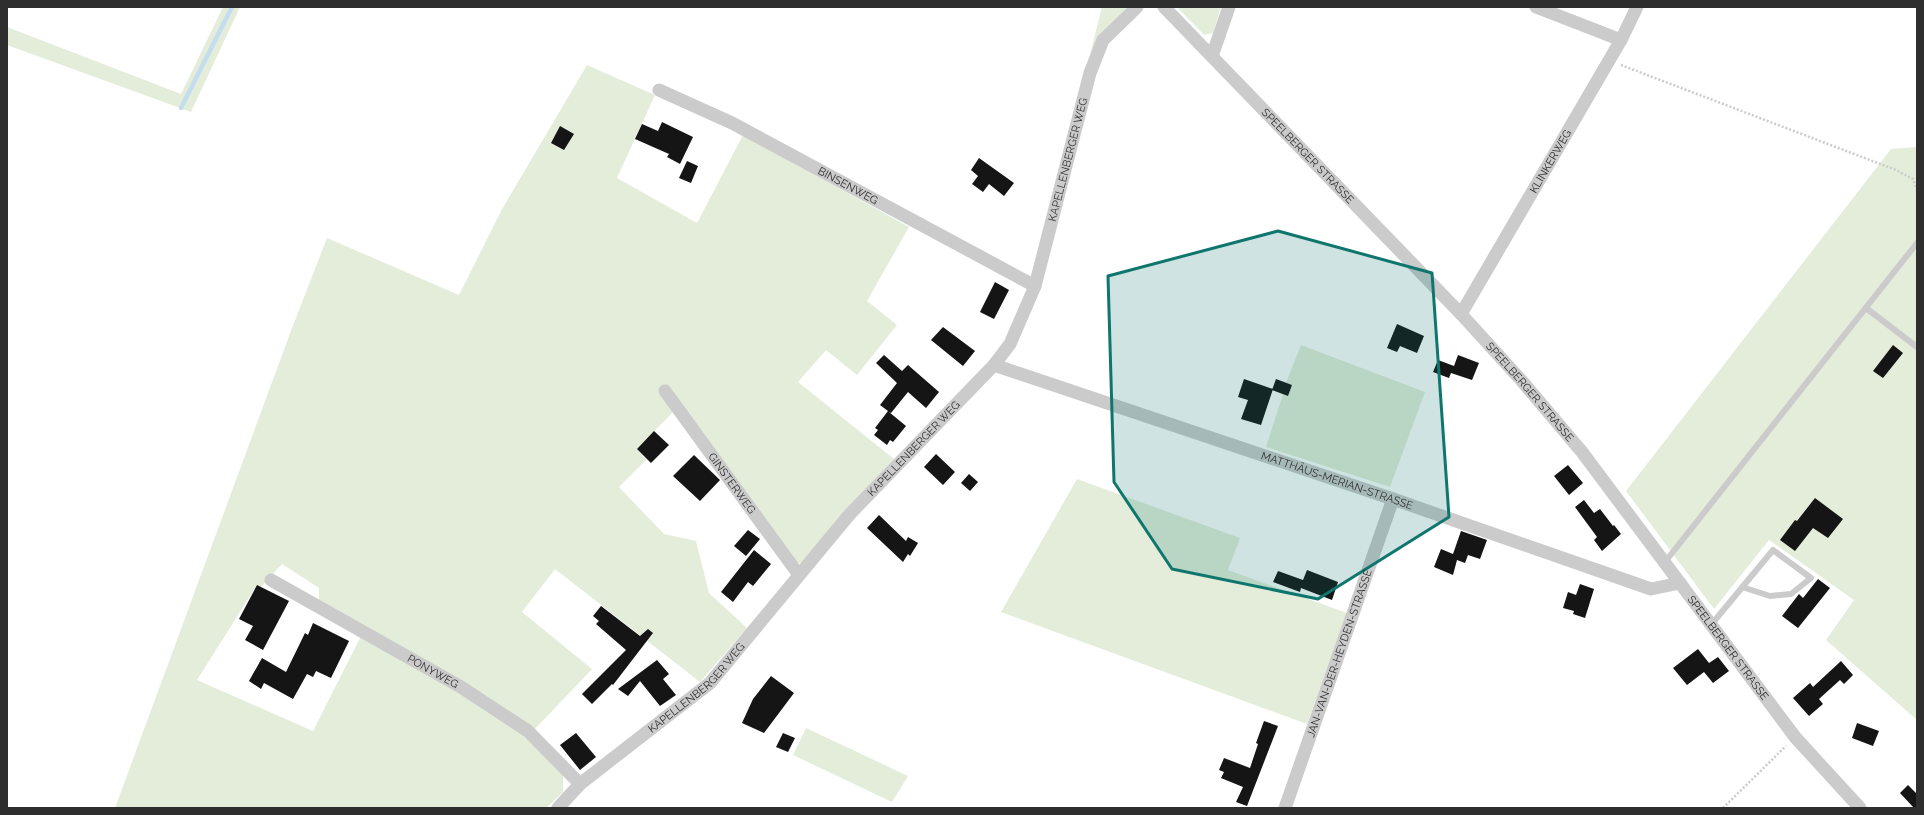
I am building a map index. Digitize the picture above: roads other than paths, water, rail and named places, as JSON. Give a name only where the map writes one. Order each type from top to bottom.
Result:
[{"type":"street","name":"KAPELLENBERGER WEG","points":[[558,808],[580,784],[710,683],[849,515],[994,365],[1010,344],[1035,286],[1093,66],[1103,40],[1137,7]]},
{"type":"street","name":"SPEELBERGER STRASSE","points":[[1164,7],[1461,314],[1521,380],[1582,452],[1795,737],[1860,808]]},
{"type":"street","points":[[1212,56],[1229,7]]},
{"type":"street","points":[[1536,7],[1621,40]]},
{"type":"street","name":"KLINKERWEG","points":[[1461,314],[1621,40],[1637,7]]},
{"type":"street","name":"BINSENWEG","points":[[659,90],[732,123],[1035,286]]},
{"type":"street","name":"MATTHÄUS-MERIAN-STRASSE","points":[[994,365],[1393,499],[1651,589],[1680,582]]},
{"type":"street","name":"GINSTERWEG","points":[[665,391],[799,575]]},
{"type":"street","name":"JAN-VAN-DER-HEYDEN-STRASSE","points":[[1285,808],[1393,499]]},
{"type":"street","name":"PONYWEG","points":[[271,580],[468,691],[528,731],[580,784]]},
{"type":"lane","points":[[1665,562],[1917,243]]},
{"type":"lane","points":[[1866,308],[1917,347]]},
{"type":"lane","points":[[1711,625],[1742,587],[1773,550],[1812,578],[1791,594],[1770,596],[1742,587]]},
{"type":"waterway","points":[[181,108],[232,7]]}]
